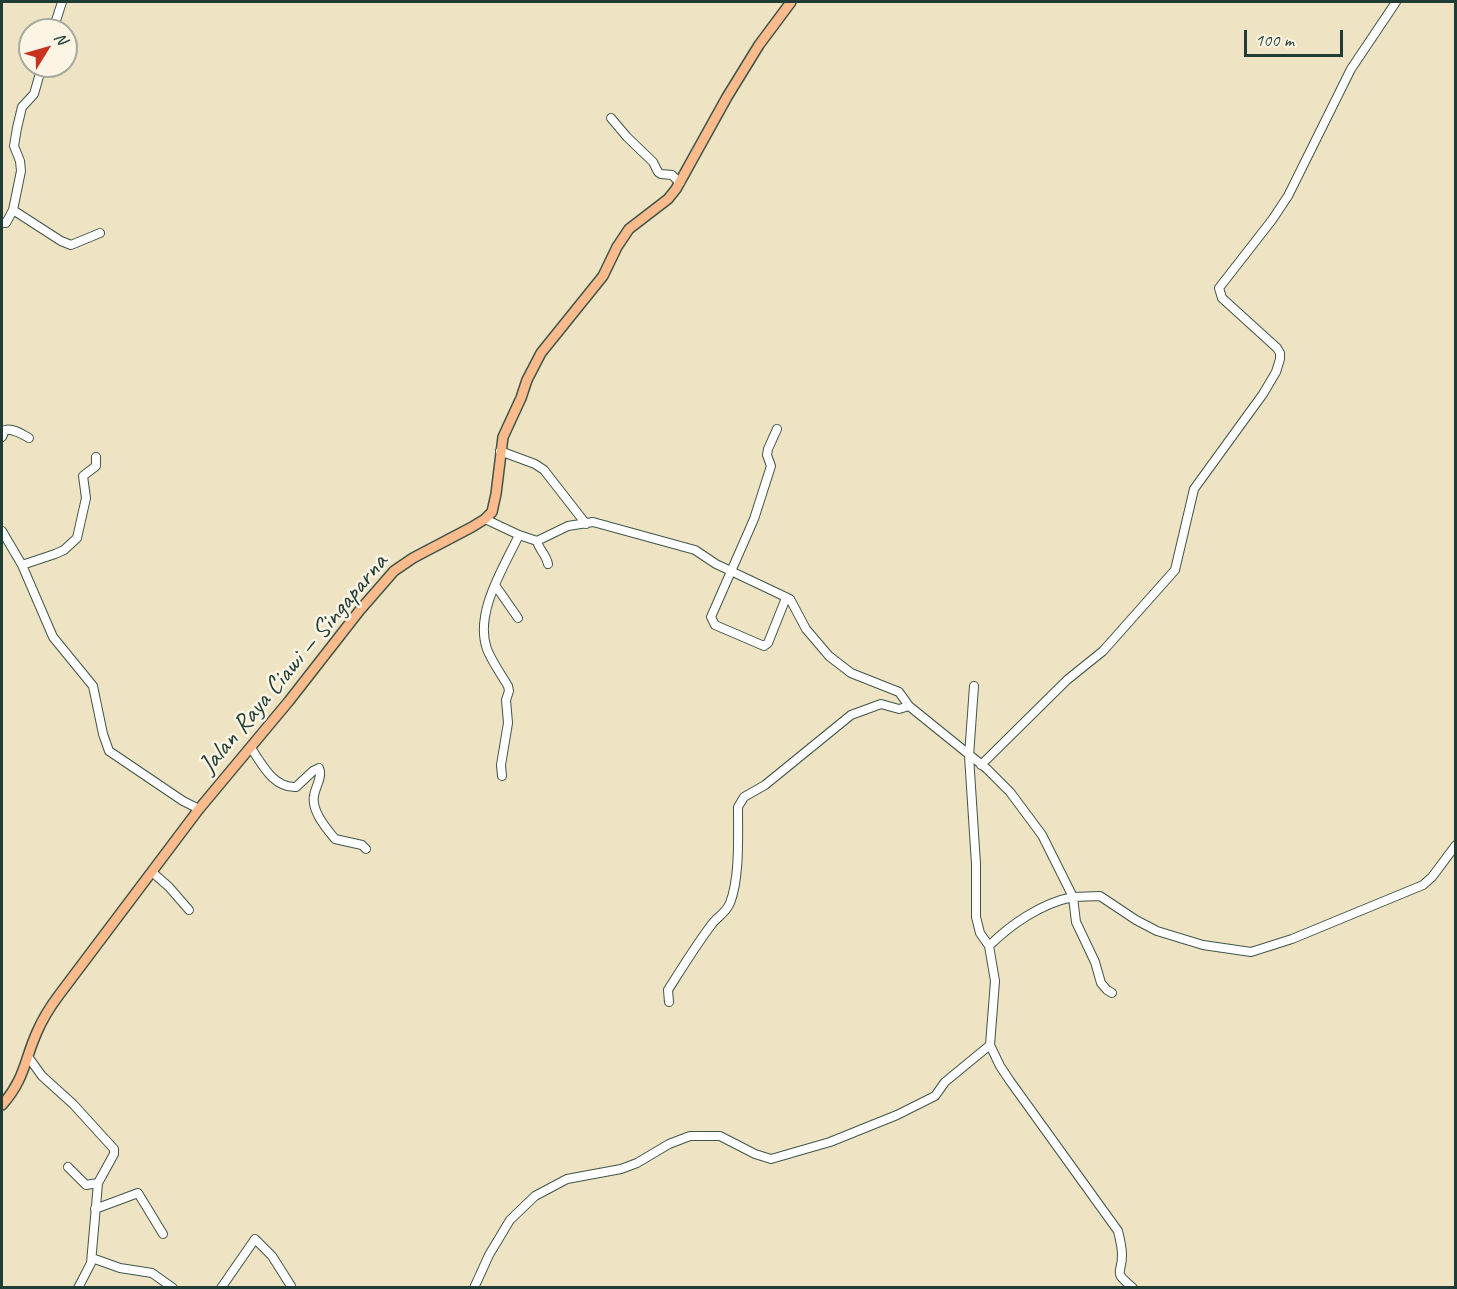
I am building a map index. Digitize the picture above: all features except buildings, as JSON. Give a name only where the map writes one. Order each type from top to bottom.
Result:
[{"type":"main road","points":[[485,519],[492,512],[494,504],[503,437],[530,373],[542,353],[603,276],[616,247],[629,229],[668,199],[680,183],[727,97],[759,45],[791,2]]},
{"type":"main road","name":"Jalan Raya Ciawi — Singaparna","points":[[2,1105],[18,1083],[46,1014],[199,809],[251,748],[354,618],[394,571],[413,558],[485,519]]},
{"type":"street","points":[[57,18],[62,2]]},
{"type":"street","points":[[981,765],[1067,680],[1103,651],[1175,570],[1194,489],[1263,394],[1276,372],[1280,358],[1277,348],[1222,298],[1218,288],[1288,196],[1351,69],[1396,2]]},
{"type":"street","points":[[2,223],[6,223],[13,210],[21,171],[14,146],[22,107],[34,94],[39,78]]},
{"type":"street","points":[[611,118],[653,162],[658,172],[672,175],[680,183]]},
{"type":"street","points":[[13,210],[68,244],[75,245],[100,233]]},
{"type":"street","points":[[2,437],[8,429],[29,438]]},
{"type":"street","points":[[777,429],[768,449],[767,455],[771,466],[756,510],[711,616],[715,625],[766,646],[786,598]]},
{"type":"street","points":[[500,451],[535,464],[544,470],[586,524]]},
{"type":"street","points":[[22,565],[64,550],[77,538],[86,498],[82,476],[96,466],[96,458]]},
{"type":"street","points":[[485,519],[537,541],[568,526],[593,522],[695,550],[716,564],[790,599],[806,629],[830,656],[851,673],[899,692],[909,706],[1010,792],[1028,814],[1042,835],[1073,897],[1076,922],[1095,962],[1101,983],[1112,993]]},
{"type":"street","points":[[2,531],[22,565],[53,637],[93,686],[109,751],[183,801],[199,809]]},
{"type":"street","points":[[502,776],[501,765],[508,723],[506,700],[509,691],[485,642],[485,621],[488,602],[519,535]]},
{"type":"street","points":[[537,541],[538,548],[545,554],[548,564]]},
{"type":"street","points":[[495,585],[518,618]]},
{"type":"street","points":[[974,686],[969,756],[976,864],[976,917],[980,933],[989,946],[995,981],[990,1045],[1010,1081],[1118,1231],[1122,1258],[1119,1268],[1120,1275],[1133,1287]]},
{"type":"street","points":[[669,1002],[668,990],[712,923],[727,910],[730,903],[736,872],[740,801],[765,785],[855,713],[881,704],[899,709],[909,706]]},
{"type":"street","points":[[251,748],[275,780],[288,786],[296,787],[312,771],[319,768],[321,773],[313,800],[316,810],[335,839],[362,845],[366,849]]},
{"type":"street","points":[[989,946],[1000,935],[1058,900],[1100,896],[1156,931],[1203,945],[1251,952],[1292,939],[1423,885],[1432,877],[1455,845]]},
{"type":"street","points":[[152,872],[189,910]]},
{"type":"street","points":[[474,1287],[489,1255],[510,1220],[535,1196],[567,1179],[621,1169],[637,1163],[669,1144],[690,1136],[720,1136],[755,1154],[771,1159],[830,1142],[897,1115],[935,1096],[945,1082],[990,1045]]},
{"type":"street","points":[[29,1058],[42,1076],[73,1104],[112,1145],[114,1154],[98,1183],[94,1209],[92,1258],[78,1287]]},
{"type":"street","points":[[68,1167],[84,1184],[98,1183]]},
{"type":"street","points":[[94,1209],[138,1193],[163,1234]]},
{"type":"street","points":[[221,1287],[255,1239],[272,1257],[291,1286]]},
{"type":"street","points":[[92,1258],[120,1268],[152,1273],[173,1287]]}]
